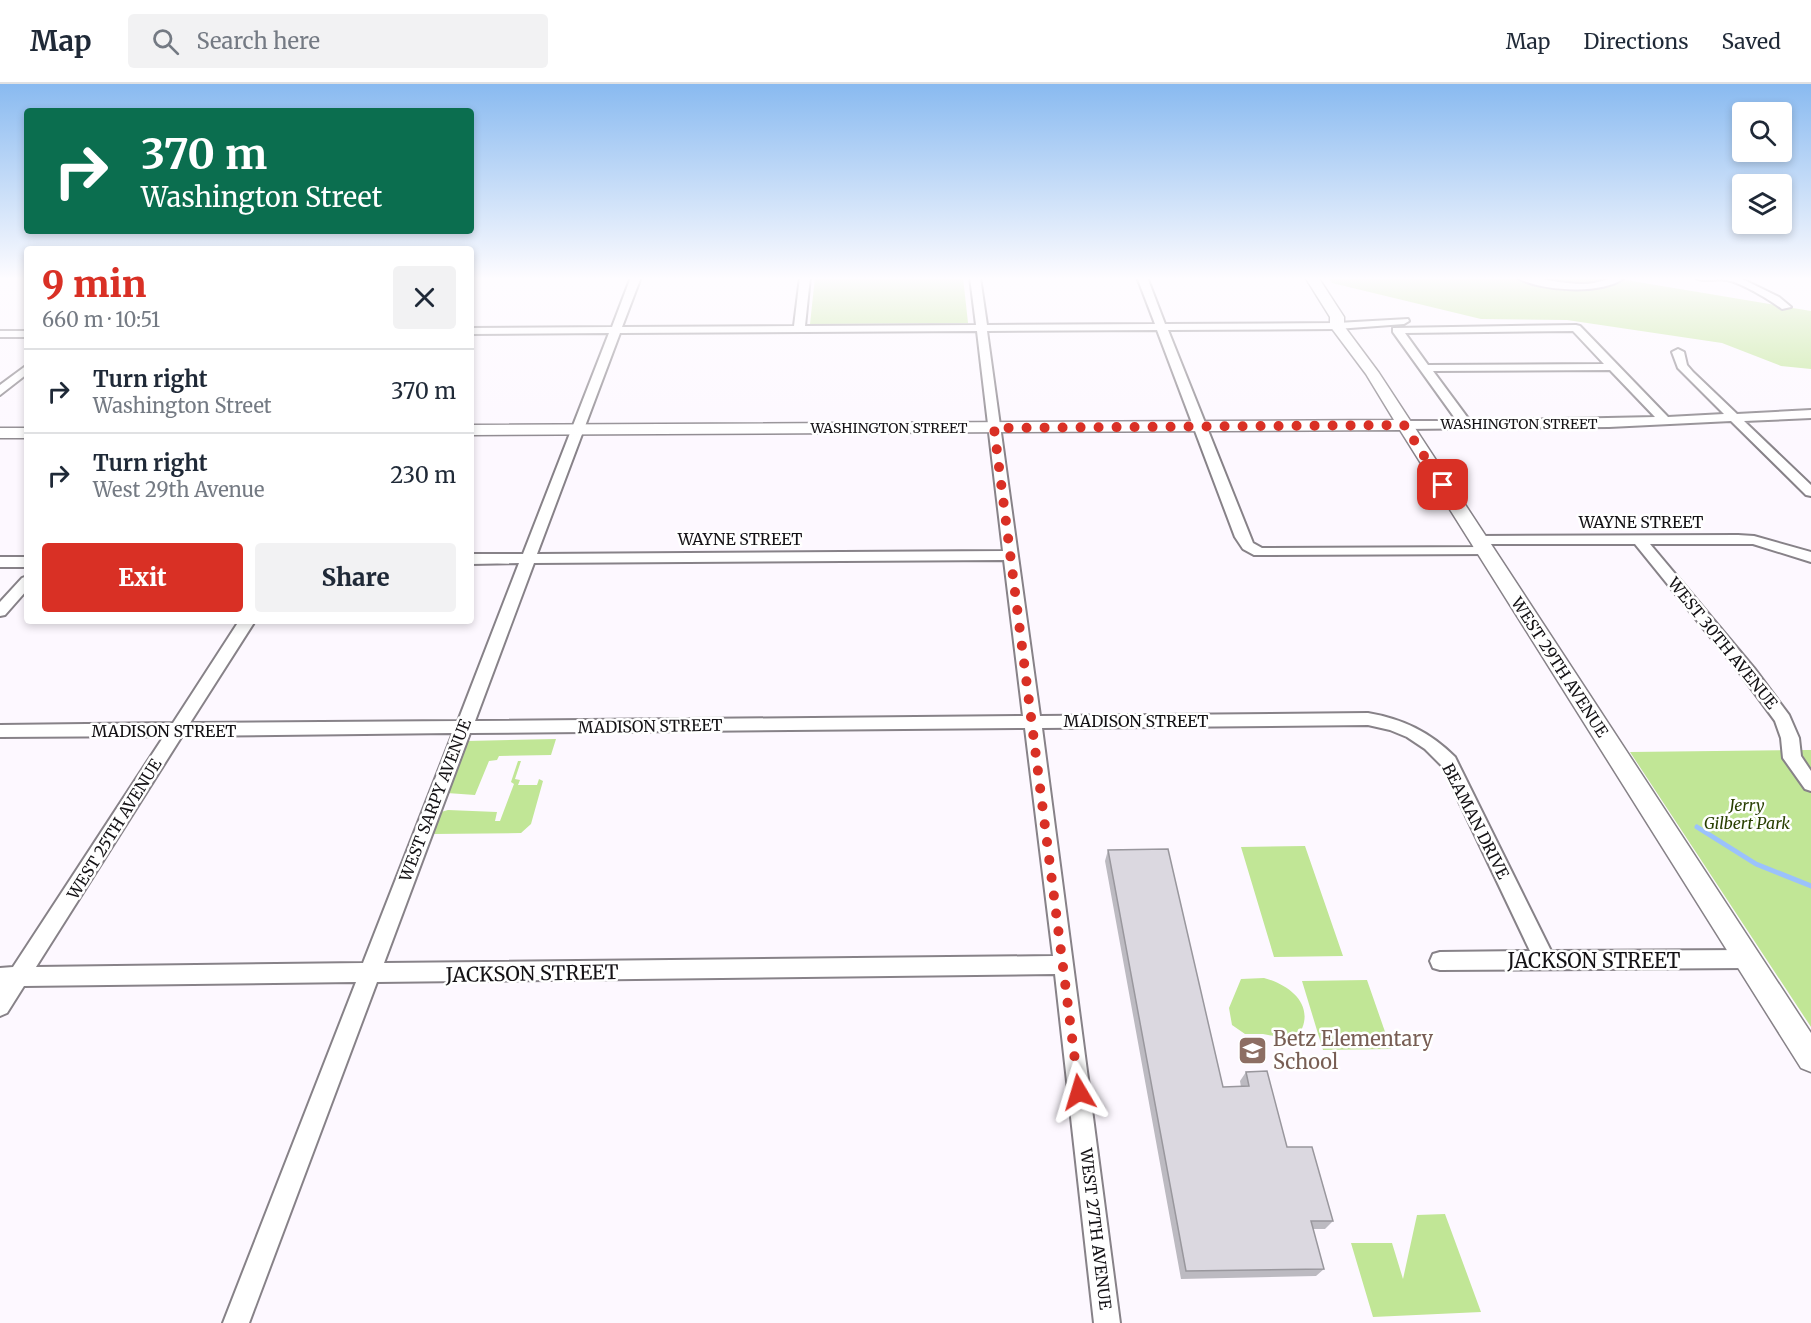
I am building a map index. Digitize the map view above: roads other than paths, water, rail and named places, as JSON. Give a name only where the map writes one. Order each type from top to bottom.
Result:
[{"type":"street","name":"WEST SARPY AVENUE","points":[[236,1323],[614,335]]},
{"type":"street","name":"WEST 27TH AVENUE","points":[[982,335],[1064,965],[1107,1323]]},
{"type":"street","points":[[1165,335],[1200,426]]},
{"type":"street","name":"WEST 29TH AVENUE","points":[[1343,335],[1372,373],[1811,1058]]},
{"type":"street","points":[[1400,335],[1466,424]]},
{"type":"street","points":[[1582,335],[1664,420]]},
{"type":"street","points":[[1678,352],[1682,366],[1689,374],[1811,492]]},
{"type":"street","points":[[1424,368],[1611,367]]},
{"type":"street","points":[[0,391],[24,371]]},
{"type":"street","name":"WASHINGTON STREET","points":[[474,430],[1609,423],[1811,414]]},
{"type":"street","name":"WAYNE STREET","points":[[1200,426],[1242,537],[1248,546],[1259,552],[1304,553],[1481,545],[1738,539],[1754,540],[1806,556]]},
{"type":"street","points":[[0,433],[24,433]]},
{"type":"street","name":"WEST 30TH AVENUE","points":[[1639,540],[1748,672],[1783,719],[1790,738],[1792,758],[1811,784]]},
{"type":"street","name":"WAYNE STREET","points":[[474,559],[1010,555]]},
{"type":"street","points":[[0,562],[24,562]]},
{"type":"street","points":[[0,611],[24,584]]},
{"type":"street","name":"WEST 25TH AVENUE","points":[[0,1006],[9,977],[246,624]]},
{"type":"street","name":"BEAMAN DRIVE","points":[[1300,720],[1368,719],[1411,730],[1431,743],[1449,762],[1463,788],[1545,960]]},
{"type":"street","name":"MADISON STREET","points":[[0,731],[1300,720]]},
{"type":"street","name":"JACKSON STREET","points":[[1440,961],[1747,959]]},
{"type":"street","name":"JACKSON STREET","points":[[9,977],[368,975],[1064,965]]},
{"type":"waterway","points":[[1697,827],[1756,864],[1811,886]]},
{"type":"place","name":"Betz Elementary School","points":[[1252,1050]]},
{"type":"park label","name":"Jerry Gilbert Park","points":[[1747,814]]}]
